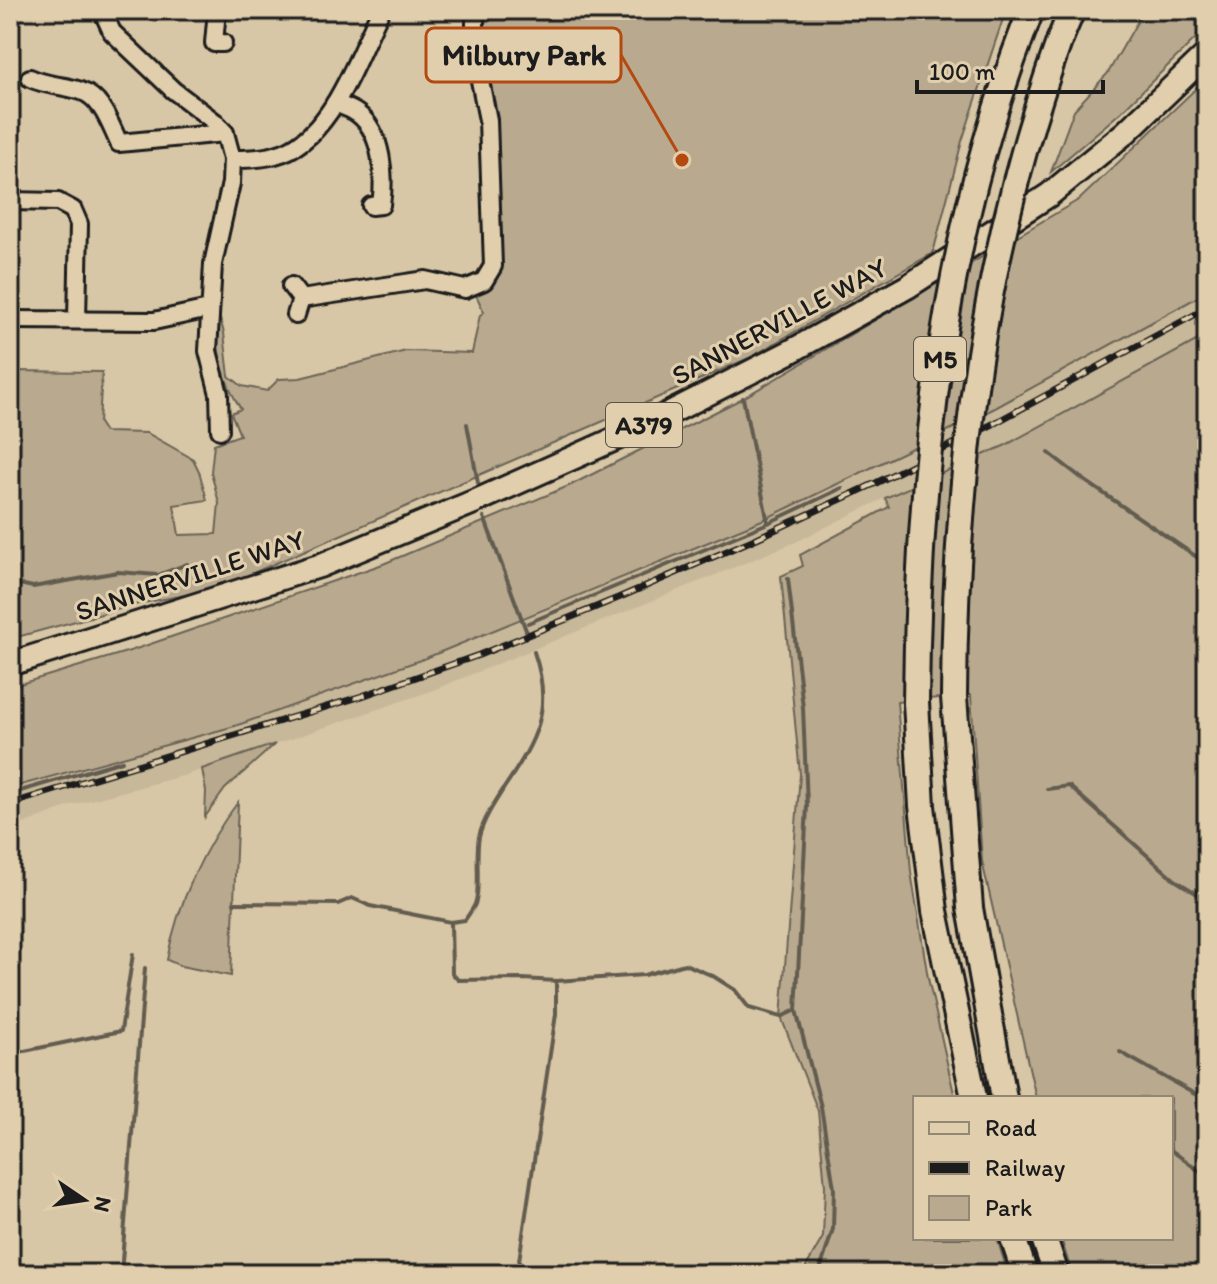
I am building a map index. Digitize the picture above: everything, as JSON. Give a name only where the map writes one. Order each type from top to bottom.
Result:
[{"type":"highway","name":"M5","points":[[1004,1096],[970,908],[954,697],[955,582],[962,480],[980,348],[1012,190],[1033,117],[1072,10]]},
{"type":"highway","name":"M5","points":[[974,1096],[935,911],[922,806],[916,702],[921,542],[933,410],[943,343],[978,171],[1028,18]]},
{"type":"highway","points":[[1014,1240],[1025,1274]]},
{"type":"highway","points":[[1045,1240],[1056,1274]]},
{"type":"main road","name":"SANNERVILLE WAY","points":[[10,664],[319,566],[642,427],[788,353],[907,287],[1049,195],[1126,132],[1207,54]]},
{"type":"street","points":[[102,10],[112,32],[173,90],[225,133],[232,159],[231,183],[213,264],[208,351],[219,394],[220,430]]},
{"type":"street","points":[[214,43],[217,10]]},
{"type":"street","points":[[232,159],[278,155],[318,128],[335,103],[381,10]]},
{"type":"street","points":[[296,300],[425,280],[465,289],[484,281],[489,275],[493,266],[488,120],[475,56],[475,10]]},
{"type":"street","points":[[30,78],[40,83],[83,91],[97,102],[119,143],[225,133]]},
{"type":"street","points":[[335,103],[358,114],[377,140],[382,205]]},
{"type":"street","points":[[10,201],[58,202],[73,210],[79,224],[77,320]]},
{"type":"street","points":[[10,320],[154,321],[209,309]]},
{"type":"shaded area","points":[[1207,292],[1207,335],[1006,445],[905,488],[796,542],[431,691],[186,775],[72,805],[10,829],[10,788],[235,726],[426,658],[767,518],[995,408]]},
{"type":"green space","points":[[480,10],[1006,10],[962,141],[933,253],[749,358],[216,589],[138,604],[10,639],[10,371],[102,372],[99,423],[105,432],[147,433],[193,459],[207,500],[174,505],[179,535],[216,534],[219,503],[211,472],[214,444],[240,435],[231,413],[241,409],[225,376],[214,320],[220,319],[224,333],[229,376],[242,386],[267,391],[279,379],[300,378],[406,351],[472,353],[480,315],[484,312],[475,293],[491,283]]},
{"type":"green space","points":[[1144,10],[1207,10],[1207,27],[1121,112],[1051,172],[1074,110],[1108,73]]},
{"type":"green space","points":[[1207,78],[1207,292],[995,408],[767,518],[426,658],[235,726],[10,788],[10,687],[133,650],[383,564],[571,485],[743,398],[1080,199]]},
{"type":"green space","points":[[1207,335],[1207,1274],[1072,1274],[1062,1240],[1173,1240],[1173,1096],[1036,1096],[982,861],[971,695],[897,702],[911,872],[928,978],[955,1096],[913,1096],[913,1240],[998,1240],[1008,1274],[802,1274],[823,1237],[825,1186],[818,1111],[781,1017],[800,774],[781,576],[803,566],[800,555],[889,507],[885,498],[1006,445]]},
{"type":"green space","points":[[275,744],[225,789],[205,817],[206,791],[202,769]]},
{"type":"green space","points":[[238,802],[231,976],[181,966],[167,960],[185,897],[203,857]]},
{"type":"waterway","points":[[743,398],[768,523]]},
{"type":"waterway","points":[[467,424],[478,483]]},
{"type":"waterway","points":[[1049,453],[1207,564]]},
{"type":"waterway","points":[[528,623],[768,523],[842,488]]},
{"type":"waterway","points":[[484,517],[527,633]]},
{"type":"waterway","points":[[10,582],[33,587],[118,572],[158,575],[187,564]]},
{"type":"waterway","points":[[788,579],[803,708],[807,806],[796,1010],[821,1107],[834,1188],[833,1229],[817,1274]]},
{"type":"waterway","points":[[517,1274],[556,1014],[556,981],[458,980],[452,973],[451,922],[465,920],[475,904],[481,831],[493,805],[525,755],[538,724],[542,691],[534,652]]},
{"type":"waterway","points":[[10,794],[122,761]]},
{"type":"waterway","points":[[1047,789],[1069,786],[1175,880],[1207,900]]},
{"type":"waterway","points":[[234,903],[338,904],[352,898],[370,906],[451,922]]},
{"type":"waterway","points":[[10,1054],[121,1031],[133,954]]},
{"type":"waterway","points":[[556,981],[644,975],[685,964],[735,990],[749,1008],[781,1017],[796,1010]]},
{"type":"waterway","points":[[121,1274],[145,968]]},
{"type":"waterway","points":[[1120,1052],[1207,1101]]},
{"type":"waterway","points":[[1173,1152],[1207,1177]]},
{"type":"railway","points":[[10,804],[362,696],[479,655],[618,598],[876,483],[993,424],[1207,308]]},
{"type":"place","name":"Milbury Park","points":[[682,160]]}]
